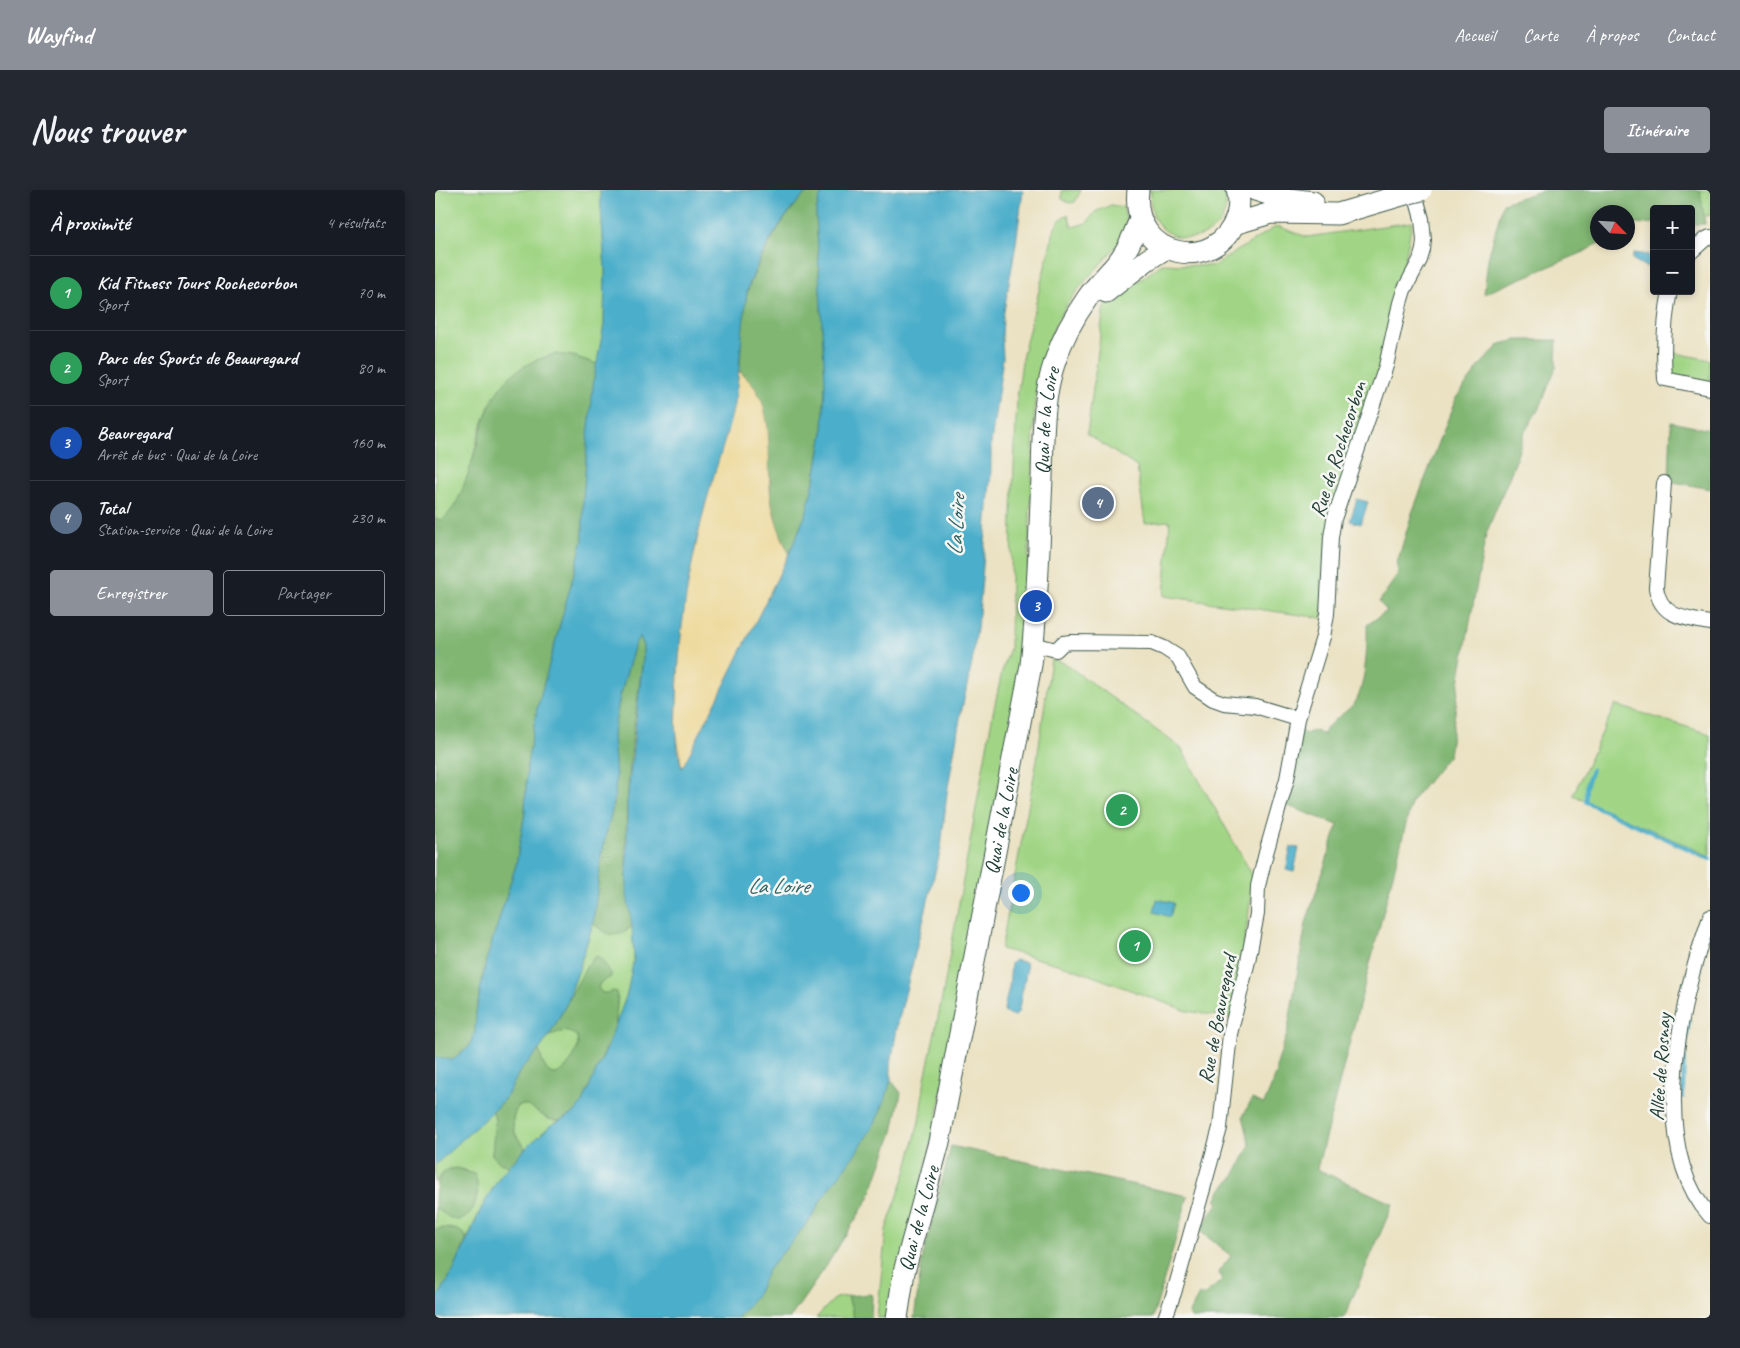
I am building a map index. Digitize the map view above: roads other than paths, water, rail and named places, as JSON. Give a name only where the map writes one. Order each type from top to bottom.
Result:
[{"type":"main road","points":[[1138,190],[1137,210],[1146,231],[1155,241],[1166,248],[1182,253],[1205,250],[1213,247],[1225,237],[1234,224],[1239,210],[1237,190]]},
{"type":"main road","points":[[1255,190],[1281,198],[1311,202],[1386,200]]},
{"type":"main road","points":[[1234,224],[1271,213],[1339,214],[1417,191]]},
{"type":"main road","name":"Quai de la Loire","points":[[897,1318],[904,1272],[939,1142],[1031,665],[1037,598],[1045,410],[1049,384],[1054,363],[1072,322],[1088,296],[1123,254],[1140,219]]},
{"type":"main road","points":[[1072,322],[1126,274],[1166,248]]},
{"type":"street","name":"Rue de Rochecorbon","points":[[1298,722],[1323,637],[1327,614],[1331,537],[1334,519],[1386,366],[1404,290],[1420,260],[1423,250],[1422,219],[1417,191]]},
{"type":"street","points":[[1693,250],[1709,237]]},
{"type":"street","points":[[1669,295],[1666,308],[1664,339],[1665,379],[1710,388]]},
{"type":"street","points":[[1664,483],[1656,588],[1658,598],[1662,606],[1673,614],[1710,623]]},
{"type":"street","points":[[1033,644],[1056,650],[1063,643],[1071,642],[1152,643],[1178,657],[1195,686],[1213,699],[1224,703],[1255,706],[1298,722]]},
{"type":"street","name":"Rue de Beauregard","points":[[1165,1318],[1174,1293],[1220,1128],[1230,1034],[1255,923],[1258,886],[1287,779],[1298,722]]},
{"type":"street","name":"Allée de Rosnay","points":[[1710,917],[1694,965],[1684,1008],[1673,1107],[1678,1153],[1693,1193],[1710,1216]]},
{"type":"water","name":"La Loire","points":[[600,190],[809,190],[790,211],[774,234],[760,259],[747,291],[734,405],[703,514],[685,603],[680,648],[676,721],[679,759],[682,768],[789,554],[806,514],[815,478],[823,433],[825,382],[816,213],[819,199],[824,190],[1023,190],[1003,317],[1003,358],[991,443],[991,471],[979,614],[972,663],[947,793],[941,848],[898,1023],[891,1063],[891,1080],[885,1100],[875,1123],[858,1150],[821,1200],[813,1216],[768,1270],[751,1303],[737,1318],[435,1318],[435,1302],[453,1272],[482,1207],[500,1176],[550,1126],[574,1113],[583,1102],[606,1051],[627,994],[634,958],[627,894],[627,803],[643,658],[643,644],[640,636],[635,644],[620,696],[613,734],[616,777],[615,798],[602,851],[593,923],[567,1003],[549,1036],[520,1071],[507,1096],[435,1165],[435,1057],[453,1060],[469,1047],[475,1032],[476,1013],[486,961],[516,865],[525,812],[527,765],[537,709],[583,540],[583,499],[587,446],[594,378],[604,325],[605,270]]},
{"type":"water","points":[[1634,253],[1649,255],[1650,264],[1646,267],[1632,259]]},
{"type":"water","points":[[1357,499],[1368,502],[1361,524],[1350,521]]},
{"type":"water","points":[[1291,847],[1299,848],[1294,872],[1286,870]]},
{"type":"water","points":[[1157,899],[1174,903],[1170,917],[1154,912]]},
{"type":"water","points":[[1015,960],[1026,963],[1027,968],[1018,1013],[1015,1016],[1005,1013],[1004,1009],[1009,987],[1011,963]]},
{"type":"waterway","points":[[1592,769],[1586,787],[1586,802],[1710,859]]},
{"type":"waterway","points":[[1683,1097],[1684,1053],[1689,1022]]},
{"type":"place","name":"Total","points":[[1098,503]]},
{"type":"place","name":"Beauregard","points":[[1036,606]]},
{"type":"place","name":"Parc des Sports de Beauregard","points":[[1122,810]]},
{"type":"place","name":"Kid Fitness Tours Rochecorbon","points":[[1135,946]]}]
